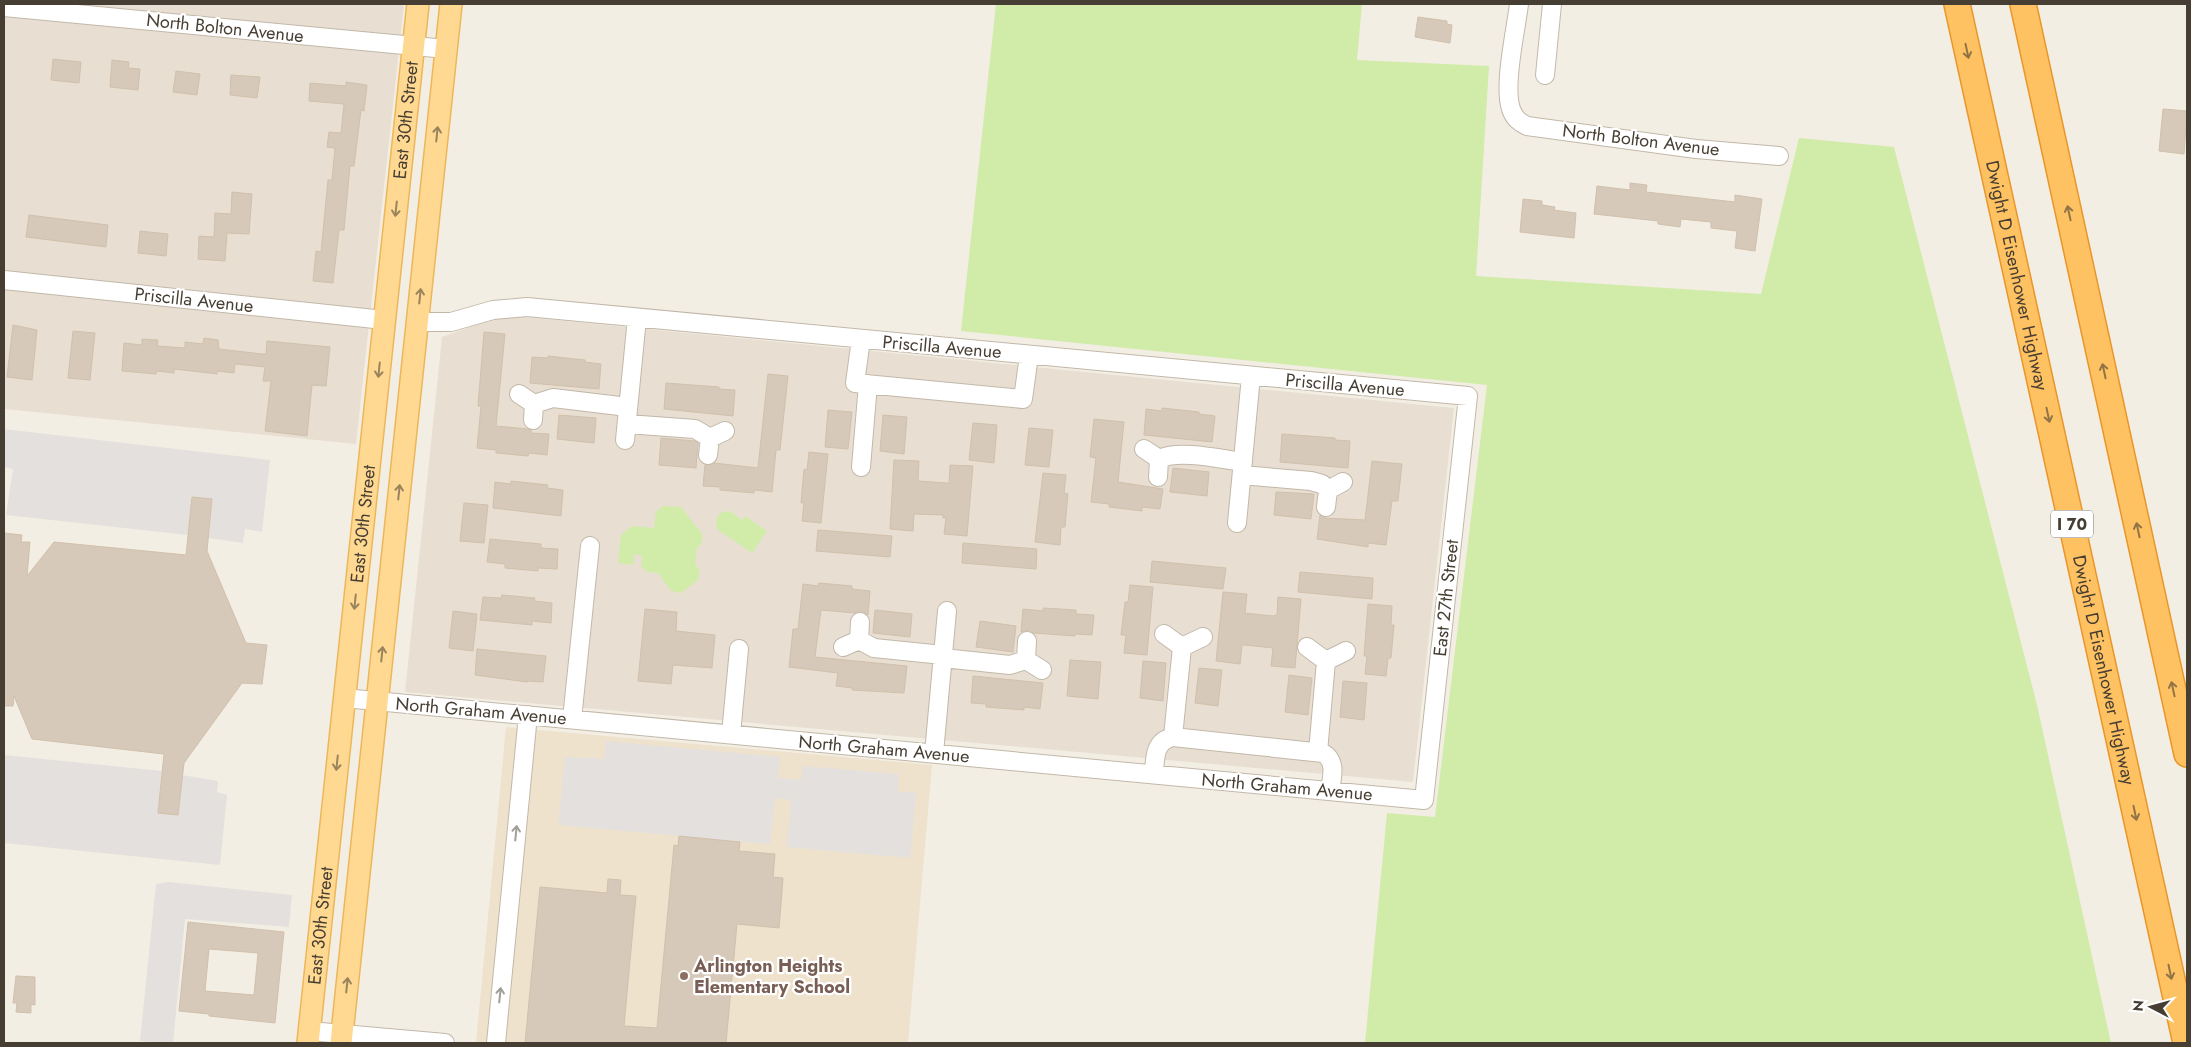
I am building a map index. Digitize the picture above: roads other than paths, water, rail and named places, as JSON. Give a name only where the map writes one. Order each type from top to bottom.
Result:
[{"type":"highway","name":"Dwight D Eisenhower Highway","points":[[1957,4],[2186,1043]]},
{"type":"highway","points":[[2023,4],[2187,754]]},
{"type":"main road","name":"East 30th Street","points":[[308,1037],[418,4]]},
{"type":"main road","name":"East 30th Street","points":[[341,1038],[451,4]]},
{"type":"street","name":"North Bolton Avenue","points":[[1519,4],[1510,71],[1511,108],[1519,122],[1527,126],[1696,149],[1780,156]]},
{"type":"street","points":[[1546,75],[1552,4]]},
{"type":"street","name":"North Bolton Avenue","points":[[4,7],[446,49]]},
{"type":"street","name":"Priscilla Avenue","points":[[4,280],[384,320]]},
{"type":"street","name":"Priscilla Avenue","points":[[417,322],[451,322],[493,310],[512,307],[1468,396]]},
{"type":"street","points":[[627,424],[637,318]]},
{"type":"street","points":[[861,339],[855,382],[1023,399],[1029,355]]},
{"type":"street","points":[[1237,523],[1251,376]]},
{"type":"street","points":[[861,467],[868,384]]},
{"type":"street","points":[[520,394],[534,412],[553,398],[627,424],[695,429],[714,441]]},
{"type":"street","name":"East 27th Street","points":[[1424,800],[1468,396]]},
{"type":"street","points":[[1144,449],[1159,459]]},
{"type":"street","points":[[1159,459],[1169,455],[1182,455],[1311,481],[1322,484],[1333,493]]},
{"type":"street","points":[[1158,477],[1159,459]]},
{"type":"street","points":[[572,720],[590,546]]},
{"type":"street","points":[[934,754],[947,611]]},
{"type":"street","points":[[860,622],[851,644],[1010,665],[1026,660],[1042,670]]},
{"type":"street","points":[[1164,634],[1182,646]]},
{"type":"street","points":[[1182,646],[1202,637]]},
{"type":"street","points":[[1026,660],[1027,641]]},
{"type":"street","points":[[1173,737],[1182,646]]},
{"type":"street","points":[[1307,647],[1326,661]]},
{"type":"street","points":[[731,734],[739,649]]},
{"type":"street","points":[[1326,661],[1346,651]]},
{"type":"street","points":[[1318,752],[1326,661]]},
{"type":"street","name":"North Graham Avenue","points":[[344,698],[1424,800]]},
{"type":"street","points":[[496,1043],[528,715]]},
{"type":"street","points":[[1154,774],[1157,747],[1164,740],[1173,737],[1318,752],[1327,755],[1332,762],[1330,791]]},
{"type":"street","points":[[308,1037],[445,1043]]},
{"type":"place","name":"Arlington Heights Elementary School","points":[[684,976]]}]
